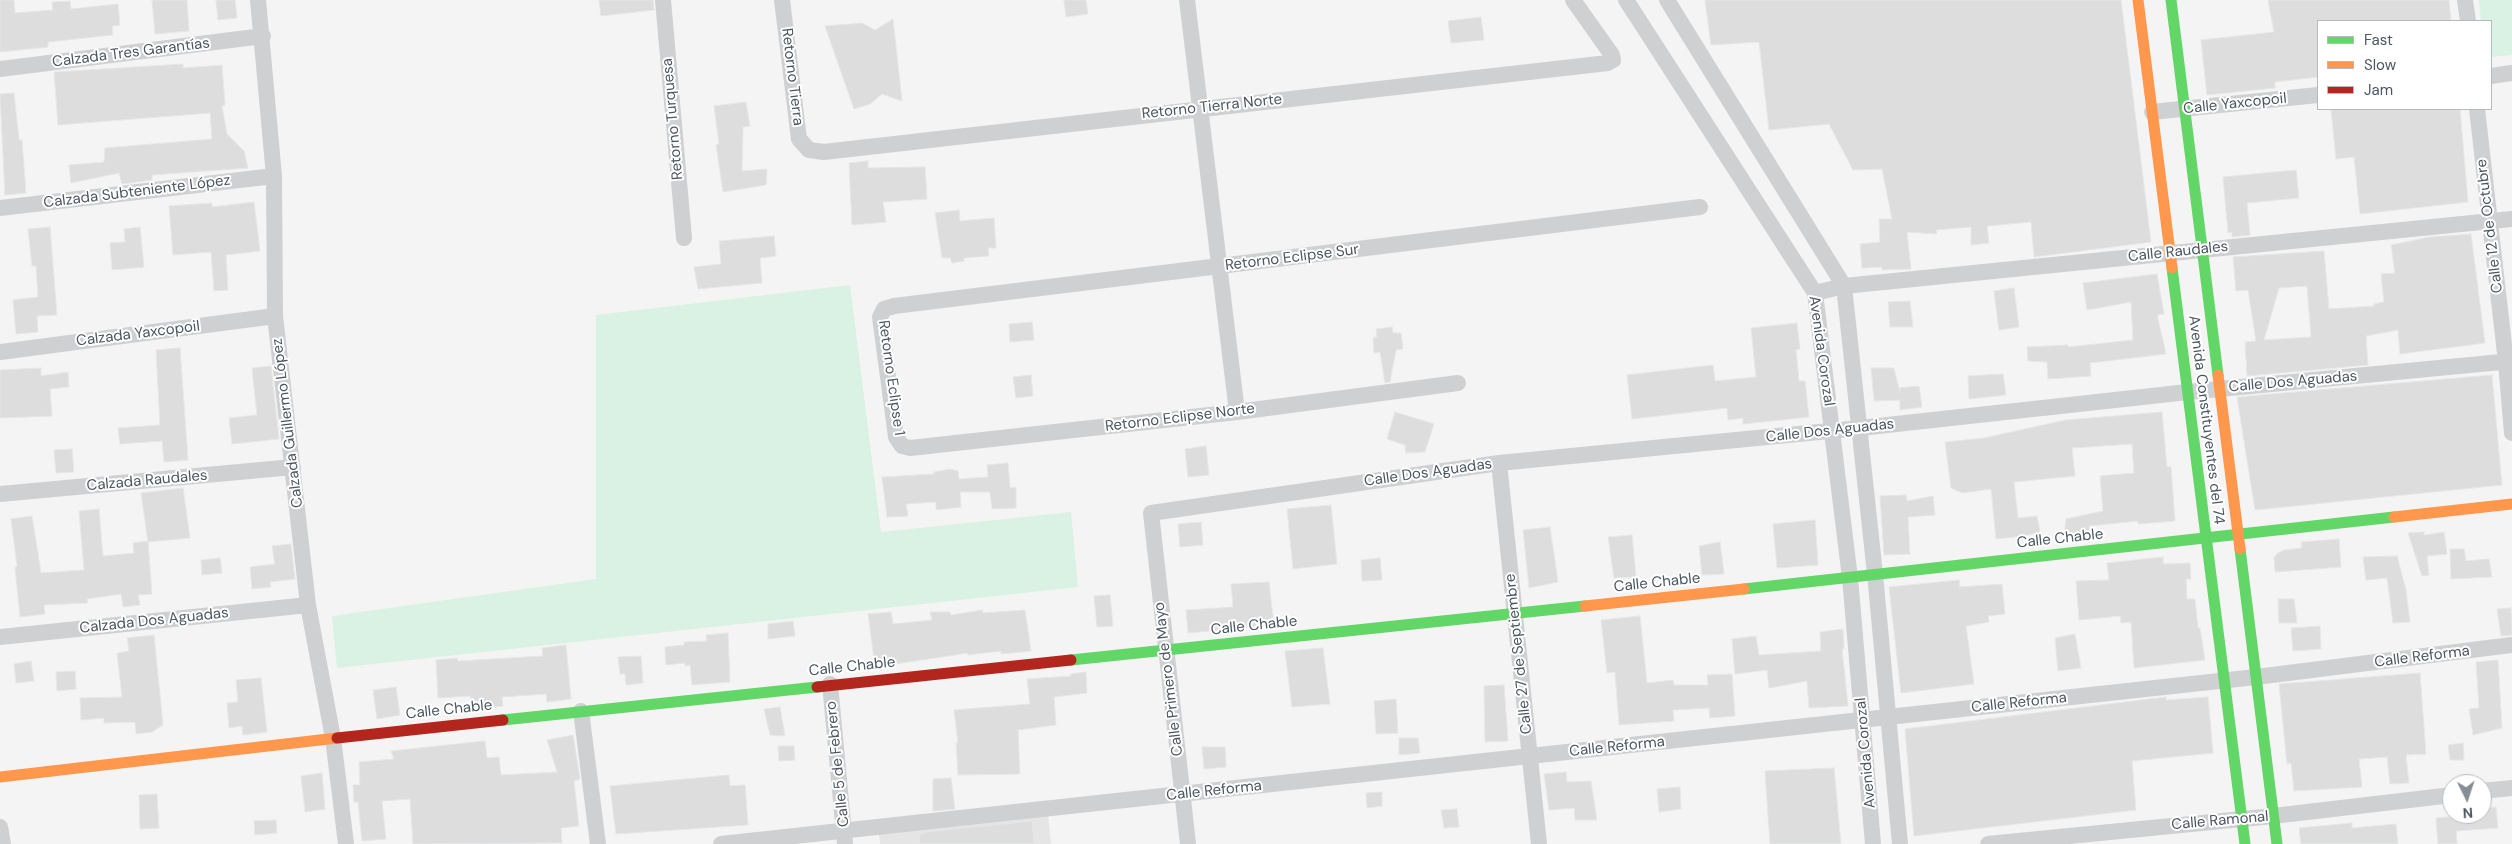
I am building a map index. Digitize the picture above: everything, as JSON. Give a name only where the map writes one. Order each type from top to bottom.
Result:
[{"type":"street","name":"Calzada Guillermo López","points":[[258,0],[263,36],[274,176],[275,316],[308,605],[334,738],[346,844]]},
{"type":"street","name":"Retorno Turquesa","points":[[663,0],[684,238]]},
{"type":"street","name":"Retorno Tierra","points":[[782,0],[800,139],[810,150]]},
{"type":"street","points":[[1187,0],[1237,412]]},
{"type":"street","name":"Retorno Tierra Norte","points":[[810,150],[824,152],[1608,63],[1613,60],[1612,55],[1573,0]]},
{"type":"street","name":"Avenida Corozal","points":[[1626,0],[1815,293],[1850,578],[1864,720],[1873,844]]},
{"type":"street","name":"Avenida Corozal","points":[[1667,0],[1844,286],[1875,574],[1900,844]]},
{"type":"street","name":"Avenida Constituyentes del 74","points":[[2138,0],[2245,844]]},
{"type":"street","name":"Avenida Constituyentes del 74","points":[[2171,0],[2277,844]]},
{"type":"street","points":[[2465,0],[2468,20]]},
{"type":"street","name":"Calzada Tres Garantías","points":[[0,69],[263,36]]},
{"type":"street","points":[[2492,76],[2512,74]]},
{"type":"street","name":"Calle Yaxcopoil","points":[[2152,112],[2317,95]]},
{"type":"street","name":"Calle 12 de Octubre","points":[[2477,110],[2509,361],[2512,433]]},
{"type":"street","name":"Calzada Subteniente López","points":[[0,208],[274,176]]},
{"type":"street","name":"Retorno Eclipse Sur","points":[[884,309],[894,306],[1700,207]]},
{"type":"street","name":"Calle Raudales","points":[[1815,293],[1844,286],[2512,219]]},
{"type":"street","name":"Retorno Eclipse 1","points":[[884,309],[880,317],[896,437],[902,446]]},
{"type":"street","name":"Calzada Yaxcopoil","points":[[0,352],[275,316]]},
{"type":"street","name":"Calle Dos Aguadas","points":[[1151,513],[1499,463],[1831,431],[2188,392],[2509,361]]},
{"type":"street","name":"Retorno Eclipse Norte","points":[[902,446],[910,448],[1237,412],[1458,383]]},
{"type":"street","name":"Calle 27 de Septiembre","points":[[1499,463],[1539,844]]},
{"type":"street","name":"Calzada Raudales","points":[[0,494],[293,467]]},
{"type":"street","name":"Calle Chable","points":[[0,776],[830,684],[1850,578],[2512,504]]},
{"type":"street","name":"Calle Primero de Mayo","points":[[1151,513],[1188,844]]},
{"type":"street","name":"Calzada Dos Aguadas","points":[[0,637],[308,605]]},
{"type":"street","name":"Calle Reforma","points":[[721,844],[845,837],[1182,794],[2224,681],[2512,645]]},
{"type":"street","name":"Calle 5 de Febrero","points":[[830,684],[845,837]]},
{"type":"street","points":[[581,712],[598,844]]},
{"type":"street","points":[[2492,791],[2512,788]]},
{"type":"street","name":"Calle Ramonal","points":[[1988,844],[2274,816],[2442,796]]},
{"type":"street","points":[[0,827],[3,844]]},
{"type":"shaded area","points":[[1048,814],[1051,844],[880,844],[879,833]]},
{"type":"green space","points":[[2479,0],[2512,0],[2512,55],[2492,57],[2492,20],[2481,20]]},
{"type":"green space","points":[[850,285],[881,532],[1071,512],[1078,587],[337,668],[332,616],[596,579],[596,315]]},
{"type":"building","points":[[0,0],[14,0],[15,13],[53,10],[52,2],[70,1],[71,9],[118,4],[120,25],[112,26],[113,35],[48,42],[48,47],[0,52]]},
{"type":"building","points":[[152,0],[187,0],[189,31],[155,34]]},
{"type":"building","points":[[216,0],[235,0],[237,18],[218,20]]},
{"type":"building","points":[[599,0],[653,0],[654,10],[601,16]]},
{"type":"building","points":[[1064,0],[1086,0],[1088,14],[1066,17]]},
{"type":"building","points":[[1705,0],[2121,0],[2151,242],[2034,257],[2031,222],[1987,226],[1989,243],[1971,245],[1971,227],[1936,230],[1937,234],[1907,232],[1911,269],[1882,270],[1882,267],[1862,268],[1860,244],[1880,242],[1879,219],[1892,219],[1882,169],[1853,170],[1829,124],[1769,130],[1759,42],[1711,45]]},
{"type":"building","points":[[2268,0],[2449,0],[2451,20],[2317,20],[2317,77],[2275,82],[2275,88],[2207,95],[2201,40],[2274,32]]},
{"type":"building","points":[[1481,17],[1484,40],[1451,43],[1448,21]]},
{"type":"building","points":[[893,19],[902,101],[882,94],[870,104],[854,109],[825,26],[862,23],[875,30]]},
{"type":"building","points":[[183,64],[183,68],[222,65],[225,105],[222,106],[227,134],[244,151],[248,168],[152,175],[152,180],[122,184],[119,173],[71,183],[69,165],[104,162],[105,148],[212,139],[210,113],[58,125],[54,72]]},
{"type":"building","points":[[14,93],[19,140],[22,140],[26,193],[5,195],[0,94]]},
{"type":"building","points":[[746,102],[750,126],[743,127],[742,171],[767,169],[766,185],[723,192],[716,145],[719,144],[714,106]]},
{"type":"building","points":[[2331,110],[2460,110],[2468,202],[2360,214],[2354,157],[2336,159]]},
{"type":"building","points":[[868,161],[868,168],[925,167],[927,199],[883,202],[886,222],[852,225],[849,163]]},
{"type":"building","points":[[2296,170],[2299,198],[2247,203],[2250,235],[2232,237],[2232,232],[2228,233],[2223,177]]},
{"type":"building","points":[[254,202],[260,251],[226,255],[228,290],[214,291],[211,252],[173,255],[169,206],[212,203],[212,207]]},
{"type":"building","points":[[959,210],[960,221],[994,218],[996,248],[988,248],[989,256],[964,258],[964,261],[952,263],[950,258],[942,258],[935,213]]},
{"type":"building","points":[[50,227],[57,315],[37,316],[38,332],[16,334],[13,300],[38,297],[36,266],[32,266],[28,229]]},
{"type":"building","points":[[140,227],[144,267],[112,270],[110,243],[125,242],[124,229]]},
{"type":"building","points":[[2471,234],[2485,343],[2400,354],[2398,330],[2366,336],[2368,365],[2247,376],[2245,342],[2256,341],[2248,290],[2236,291],[2233,257],[2324,251],[2329,309],[2374,306],[2374,304],[2384,302],[2381,274],[2395,273],[2391,245],[2430,237]],"holes":[[[2307,286],[2311,337],[2264,340],[2279,288]]]},
{"type":"building","points":[[774,236],[776,256],[760,258],[762,283],[698,289],[694,267],[721,264],[719,241]]},
{"type":"building","points":[[2157,274],[2164,314],[2157,315],[2166,354],[2090,363],[2091,376],[2048,379],[2047,362],[2028,361],[2027,347],[2068,345],[2068,347],[2133,340],[2131,302],[2087,310],[2083,283]]},
{"type":"building","points":[[2014,288],[2019,327],[1999,330],[1994,291]]},
{"type":"building","points":[[1910,301],[1913,327],[1890,327],[1888,302]]},
{"type":"building","points":[[1032,322],[1034,340],[1010,342],[1009,324]]},
{"type":"building","points":[[1797,323],[1800,349],[1796,350],[1799,381],[1805,381],[1809,417],[1743,424],[1743,418],[1728,420],[1727,408],[1632,419],[1627,375],[1713,365],[1715,381],[1756,377],[1751,328]]},
{"type":"building","points":[[1392,327],[1393,333],[1401,333],[1403,349],[1396,350],[1390,382],[1385,383],[1380,352],[1374,353],[1373,338],[1377,337],[1376,329]]},
{"type":"building","points":[[180,348],[188,460],[164,462],[162,441],[120,444],[118,428],[160,425],[156,350]]},
{"type":"building","points":[[271,366],[279,439],[232,444],[229,418],[257,415],[252,368]]},
{"type":"building","points":[[41,368],[41,376],[68,372],[69,387],[50,389],[52,416],[0,418],[0,370]]},
{"type":"building","points":[[1871,368],[1894,368],[1900,393],[1899,388],[1919,386],[1922,407],[1900,410],[1900,400],[1874,401]]},
{"type":"building","points":[[2003,374],[2006,395],[1969,399],[1968,376]]},
{"type":"building","points":[[1031,375],[1033,396],[1016,398],[1013,377]]},
{"type":"building","points":[[2492,375],[2502,485],[2255,510],[2237,397]]},
{"type":"building","points":[[1395,412],[1434,424],[1425,452],[1406,453],[1405,445],[1387,439]]},
{"type":"building","points":[[2162,412],[2167,467],[2171,467],[2175,521],[2138,524],[2138,521],[2089,526],[2090,534],[2064,536],[2066,519],[2103,511],[2100,476],[2134,473],[2132,444],[2072,448],[2075,476],[2014,482],[2018,518],[2037,516],[2040,532],[1996,539],[1991,489],[1962,493],[1951,488],[1945,442],[1984,438],[2066,420]]},
{"type":"building","points":[[1206,446],[1209,475],[1188,477],[1185,449]]},
{"type":"building","points":[[72,449],[74,472],[56,473],[54,450]]},
{"type":"building","points":[[1008,463],[1010,488],[1016,487],[1016,508],[992,509],[990,492],[960,492],[961,507],[936,510],[936,502],[906,504],[908,516],[887,517],[882,477],[934,474],[934,472],[950,469],[958,471],[959,479],[988,477],[987,465]]},
{"type":"building","points":[[183,488],[190,538],[148,542],[141,493]]},
{"type":"building","points":[[1906,495],[1907,501],[1933,496],[1935,515],[1908,517],[1910,554],[1884,555],[1880,496]]},
{"type":"building","points":[[1331,505],[1337,564],[1293,569],[1287,509]]},
{"type":"building","points":[[99,509],[103,556],[134,553],[133,543],[148,541],[152,594],[138,595],[140,605],[123,607],[121,594],[87,599],[88,603],[44,605],[45,614],[20,617],[15,567],[17,566],[11,519],[32,516],[41,573],[84,570],[79,511]]},
{"type":"building","points":[[1815,520],[1818,565],[1777,568],[1773,524]]},
{"type":"building","points":[[1201,522],[1203,545],[1180,547],[1178,524]]},
{"type":"building","points":[[1550,527],[1558,582],[1529,588],[1523,530]]},
{"type":"building","points":[[2424,532],[2424,535],[2444,532],[2447,554],[2427,556],[2429,575],[2422,576],[2408,533]]},
{"type":"building","points":[[1632,535],[1636,577],[1614,578],[1608,537]]},
{"type":"building","points":[[2339,539],[2341,567],[2275,572],[2274,557],[2278,553],[2284,550],[2302,548],[2301,542]]},
{"type":"building","points":[[1720,542],[1724,574],[1702,575],[1699,546]]},
{"type":"building","points":[[291,544],[295,579],[270,582],[271,587],[252,589],[250,567],[275,564],[272,546]]},
{"type":"building","points":[[2450,549],[2464,549],[2466,561],[2489,559],[2492,577],[2451,579]]},
{"type":"building","points":[[2397,556],[2406,590],[2410,622],[2393,623],[2387,578],[2366,580],[2363,557]]},
{"type":"building","points":[[2163,557],[2163,564],[2190,563],[2191,579],[2186,579],[2187,599],[2195,599],[2198,628],[2200,628],[2205,660],[2134,668],[2131,622],[2121,623],[2120,616],[2079,620],[2076,581],[2109,580],[2107,563]]},
{"type":"building","points":[[220,558],[222,573],[202,575],[201,560]]},
{"type":"building","points":[[1380,558],[1382,580],[1362,581],[1361,560]]},
{"type":"building","points":[[1959,580],[1960,587],[2002,584],[2005,614],[1988,616],[1989,622],[1966,626],[1974,684],[1901,693],[1889,587]]},
{"type":"building","points":[[1269,582],[1274,625],[1188,633],[1186,610],[1233,607],[1231,584]]},
{"type":"building","points":[[1110,595],[1113,626],[1097,627],[1094,596]]},
{"type":"building","points":[[2278,599],[2294,599],[2297,623],[2279,623]]},
{"type":"building","points":[[2511,608],[2512,635],[2501,636],[2497,609]]},
{"type":"building","points":[[982,610],[983,613],[1025,610],[1031,651],[1001,654],[1001,651],[968,655],[968,653],[875,667],[868,614],[891,612],[893,624],[932,620],[930,612],[950,612],[951,615]]},
{"type":"building","points":[[1640,616],[1647,683],[1673,680],[1674,685],[1708,685],[1707,675],[1732,674],[1735,716],[1710,718],[1709,708],[1673,710],[1674,721],[1619,725],[1615,672],[1607,673],[1601,620]]},
{"type":"building","points":[[793,621],[795,636],[768,639],[768,624]]},
{"type":"building","points":[[2320,626],[2321,649],[2293,651],[2291,628]]},
{"type":"building","points":[[1843,629],[1844,649],[1842,649],[1848,706],[1809,708],[1807,681],[1769,688],[1767,670],[1735,674],[1732,639],[1756,636],[1759,655],[1821,651],[1820,632]]},
{"type":"building","points":[[728,633],[730,682],[692,685],[690,665],[685,666],[685,663],[666,665],[665,647],[684,645],[684,642],[707,641],[706,635]]},
{"type":"building","points":[[2075,634],[2081,668],[2058,671],[2055,638]]},
{"type":"building","points":[[154,635],[163,725],[152,732],[136,734],[135,722],[104,723],[104,718],[81,720],[80,698],[122,697],[117,653],[129,651],[127,638]]},
{"type":"building","points":[[566,645],[571,699],[547,702],[546,694],[502,697],[503,706],[473,709],[470,696],[438,698],[436,660],[457,658],[458,661],[543,656],[542,648]]},
{"type":"building","points":[[1323,648],[1330,704],[1292,707],[1285,651]]},
{"type":"building","points":[[641,656],[643,683],[626,685],[625,674],[620,674],[618,657]]},
{"type":"building","points":[[2498,660],[2502,728],[2473,735],[2469,709],[2479,708],[2476,662]]},
{"type":"building","points":[[31,661],[34,681],[16,683],[14,664]]},
{"type":"building","points":[[75,671],[76,689],[57,691],[56,672]]},
{"type":"building","points":[[1086,672],[1087,693],[1054,697],[1056,725],[1018,730],[1020,774],[958,775],[956,743],[958,743],[954,710],[1030,704],[1027,679],[1071,676],[1071,674]]},
{"type":"building","points":[[2420,673],[2426,754],[2406,755],[2409,783],[2390,784],[2387,757],[2359,759],[2362,787],[2294,791],[2291,763],[2287,764],[2279,684]]},
{"type":"building","points":[[261,678],[267,732],[243,735],[242,726],[229,728],[227,703],[238,702],[236,680]]},
{"type":"building","points":[[1504,685],[1508,741],[1485,742],[1484,686]]},
{"type":"building","points":[[396,687],[400,715],[377,719],[373,690]]},
{"type":"building","points":[[2166,697],[2166,700],[2208,697],[2213,753],[2132,761],[2136,810],[1914,836],[1905,729]]},
{"type":"building","points":[[1396,699],[1398,733],[1376,734],[1374,701]]},
{"type":"building","points":[[780,707],[785,736],[770,735],[764,709]]},
{"type":"building","points":[[573,735],[580,779],[574,781],[579,826],[561,828],[562,843],[413,844],[410,799],[382,801],[386,839],[362,841],[358,802],[354,802],[353,785],[360,785],[359,762],[394,759],[391,751],[485,741],[487,758],[499,757],[501,775],[557,772],[547,740]]},
{"type":"building","points":[[1399,738],[1418,738],[1420,753],[1399,755]]},
{"type":"building","points":[[2463,743],[2464,760],[2450,760],[2448,745]]},
{"type":"building","points":[[778,746],[794,746],[795,760],[779,761]]},
{"type":"building","points":[[1202,747],[1225,747],[1226,767],[1204,769]]},
{"type":"building","points":[[1834,768],[1841,844],[1770,844],[1765,771]]},
{"type":"building","points":[[1566,772],[1567,782],[1591,781],[1597,820],[1575,820],[1574,808],[1549,810],[1544,774]]},
{"type":"building","points":[[322,773],[325,809],[305,812],[301,776]]},
{"type":"building","points":[[729,775],[730,786],[745,785],[748,825],[616,834],[610,786]]},
{"type":"building","points":[[951,778],[955,809],[933,811],[933,779]]},
{"type":"building","points":[[1680,787],[1681,809],[1659,812],[1657,789]]},
{"type":"building","points":[[1382,792],[1382,806],[1367,808],[1366,793]]},
{"type":"building","points":[[157,794],[159,828],[140,829],[139,795]]},
{"type":"building","points":[[2492,807],[2496,807],[2498,828],[2456,831],[2457,844],[2438,844],[2436,818],[2442,817],[2442,824],[2492,824]]},
{"type":"building","points":[[1457,809],[1459,827],[1444,828],[1441,810]]},
{"type":"building","points":[[276,820],[277,833],[255,835],[254,821]]},
{"type":"building","points":[[1032,821],[1034,844],[920,844],[919,834]]},
{"type":"building","points":[[2352,823],[2352,828],[2396,824],[2398,844],[2301,844],[2299,828]]},
{"type":"traffic: fast","points":[[2171,0],[2218,375]]},
{"type":"traffic: fast","points":[[2172,268],[2245,844]]},
{"type":"traffic: fast","points":[[1744,589],[2394,517]]},
{"type":"traffic: fast","points":[[2240,549],[2277,844]]},
{"type":"traffic: fast","points":[[1071,660],[1585,606]]},
{"type":"traffic: fast","points":[[503,720],[817,687]]},
{"type":"traffic: slow","points":[[2138,0],[2172,268]]},
{"type":"traffic: slow","points":[[2218,375],[2240,549]]},
{"type":"traffic: slow","points":[[2394,517],[2512,504]]},
{"type":"traffic: slow","points":[[1585,606],[1744,589]]},
{"type":"traffic: slow","points":[[0,777],[337,738]]},
{"type":"traffic: jam","points":[[817,687],[1071,660]]},
{"type":"traffic: jam","points":[[337,738],[503,720]]}]
